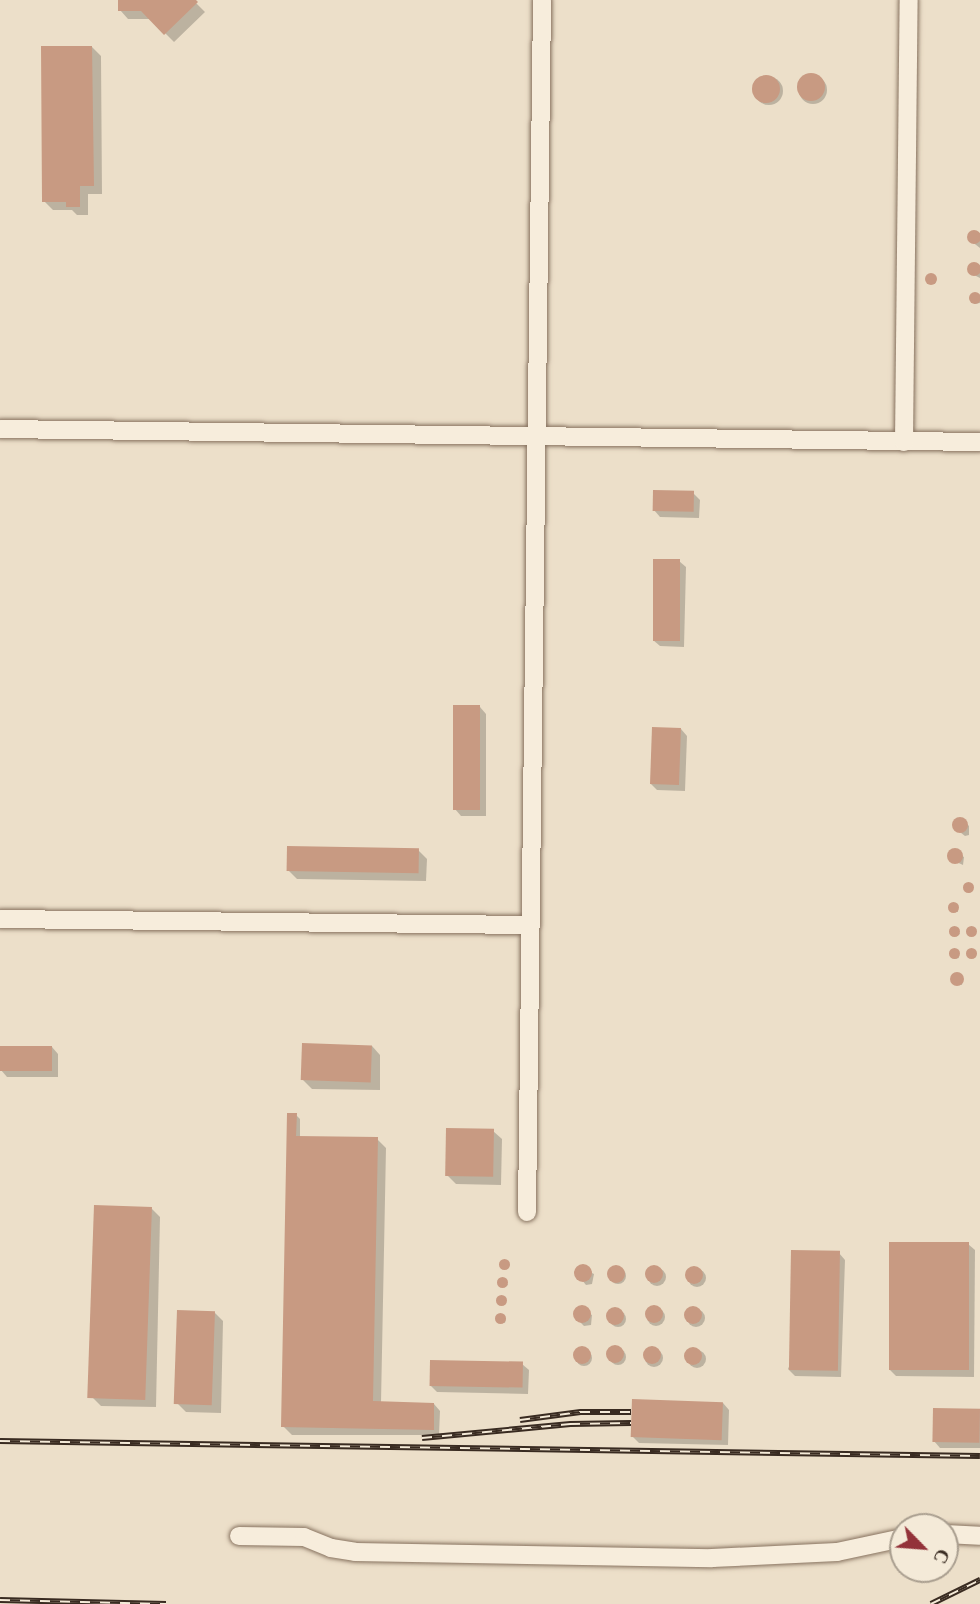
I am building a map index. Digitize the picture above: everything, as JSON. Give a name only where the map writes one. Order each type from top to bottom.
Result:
[{"type":"lane","points":[[527,1212],[542,0]]},
{"type":"lane","points":[[904,442],[909,0]]},
{"type":"lane","points":[[0,429],[980,442]]},
{"type":"lane","points":[[0,919],[530,925]]},
{"type":"lane","points":[[959,1535],[980,1536]]},
{"type":"lane","points":[[239,1536],[304,1537],[331,1548],[355,1552],[712,1558],[837,1552],[889,1541]]},
{"type":"building","points":[[118,0],[198,2],[164,35],[141,11],[118,11]]},
{"type":"building","points":[[41,46],[92,46],[94,186],[80,186],[80,207],[66,207],[66,202],[42,202]]},
{"type":"building","points":[[811,73],[821,77],[825,87],[821,97],[811,101],[801,97],[797,87],[801,77]]},
{"type":"building","points":[[766,75],[776,79],[780,89],[776,99],[766,103],[756,99],[752,89],[756,79]]},
{"type":"building","points":[[971,230],[977,230],[981,237],[977,244],[971,244],[967,240],[967,234]]},
{"type":"building","points":[[971,262],[977,262],[981,269],[977,276],[971,276],[967,272],[967,266]]},
{"type":"building","points":[[931,273],[937,279],[931,285],[925,279]]},
{"type":"building","points":[[975,292],[981,298],[975,304],[969,298]]},
{"type":"building","points":[[653,490],[694,491],[694,512],[653,511]]},
{"type":"building","points":[[653,559],[680,559],[680,641],[653,641]]},
{"type":"building","points":[[453,705],[480,705],[480,810],[453,810]]},
{"type":"building","points":[[652,727],[681,728],[679,785],[650,784]]},
{"type":"building","points":[[960,817],[968,825],[960,833],[952,825]]},
{"type":"building","points":[[287,846],[419,848],[419,873],[287,871]]},
{"type":"building","points":[[955,848],[963,856],[955,864],[947,856]]},
{"type":"building","points":[[968,881],[974,887],[968,893],[962,887]]},
{"type":"building","points":[[953,901],[959,907],[953,913],[947,907]]},
{"type":"building","points":[[954,926],[958,927],[958,935],[954,936],[950,935],[949,931],[950,927]]},
{"type":"building","points":[[971,926],[975,927],[975,935],[971,936],[967,935],[966,931],[967,927]]},
{"type":"building","points":[[954,948],[958,949],[958,957],[954,958],[950,957],[949,953],[950,949]]},
{"type":"building","points":[[971,948],[975,949],[975,957],[971,958],[967,957],[966,953],[967,949]]},
{"type":"building","points":[[957,972],[962,974],[962,984],[957,986],[952,984],[950,979],[952,974]]},
{"type":"building","points":[[302,1043],[372,1045],[371,1082],[301,1080]]},
{"type":"building","points":[[0,1046],[52,1046],[52,1071],[0,1071]]},
{"type":"building","points":[[287,1113],[297,1113],[296,1136],[378,1137],[373,1401],[434,1403],[434,1430],[281,1427]]},
{"type":"building","points":[[446,1128],[494,1129],[493,1177],[445,1176]]},
{"type":"building","points":[[94,1205],[152,1207],[145,1400],[87,1398]]},
{"type":"building","points":[[889,1242],[969,1242],[969,1370],[889,1370]]},
{"type":"building","points":[[791,1250],[840,1251],[838,1371],[789,1370]]},
{"type":"building","points":[[504,1258],[510,1264],[504,1270],[498,1264]]},
{"type":"building","points":[[583,1264],[589,1267],[592,1273],[589,1279],[583,1282],[577,1279],[574,1273],[577,1267]]},
{"type":"building","points":[[616,1265],[622,1268],[625,1274],[622,1280],[616,1283],[610,1280],[607,1274],[610,1268]]},
{"type":"building","points":[[650,1265],[658,1265],[663,1274],[661,1281],[650,1283],[645,1278],[645,1270]]},
{"type":"building","points":[[690,1266],[698,1266],[703,1275],[701,1282],[690,1284],[685,1279],[685,1271]]},
{"type":"building","points":[[502,1276],[508,1282],[502,1288],[496,1282]]},
{"type":"building","points":[[501,1294],[507,1300],[501,1306],[495,1300]]},
{"type":"building","points":[[582,1305],[588,1308],[591,1314],[588,1320],[582,1323],[576,1320],[573,1314],[576,1308]]},
{"type":"building","points":[[650,1305],[658,1305],[663,1314],[661,1321],[650,1323],[645,1318],[645,1310]]},
{"type":"building","points":[[689,1306],[697,1306],[702,1315],[700,1322],[689,1324],[684,1319],[684,1311]]},
{"type":"building","points":[[615,1307],[621,1310],[624,1316],[621,1322],[615,1325],[609,1322],[606,1316],[609,1310]]},
{"type":"building","points":[[177,1310],[215,1311],[212,1405],[174,1404]]},
{"type":"building","points":[[500,1312],[506,1318],[500,1324],[494,1318]]},
{"type":"building","points":[[615,1345],[621,1348],[624,1354],[621,1360],[615,1363],[609,1360],[606,1354],[609,1348]]},
{"type":"building","points":[[582,1346],[588,1349],[591,1355],[588,1361],[582,1364],[576,1361],[573,1355],[576,1349]]},
{"type":"building","points":[[648,1346],[656,1346],[661,1355],[659,1362],[648,1364],[643,1359],[643,1351]]},
{"type":"building","points":[[689,1347],[697,1347],[702,1356],[700,1363],[689,1365],[684,1360],[684,1352]]},
{"type":"building","points":[[430,1360],[523,1362],[523,1388],[430,1386]]},
{"type":"building","points":[[632,1399],[723,1402],[722,1440],[631,1437]]},
{"type":"building","points":[[933,1408],[980,1409],[979,1443],[932,1442]]},
{"type":"railway","points":[[520,1420],[580,1412],[631,1412]]},
{"type":"railway","points":[[422,1438],[570,1424],[631,1423]]},
{"type":"railway","points":[[0,1441],[980,1456]]},
{"type":"railway","points":[[931,1604],[980,1580]]},
{"type":"railway","points":[[0,1600],[166,1604]]}]
